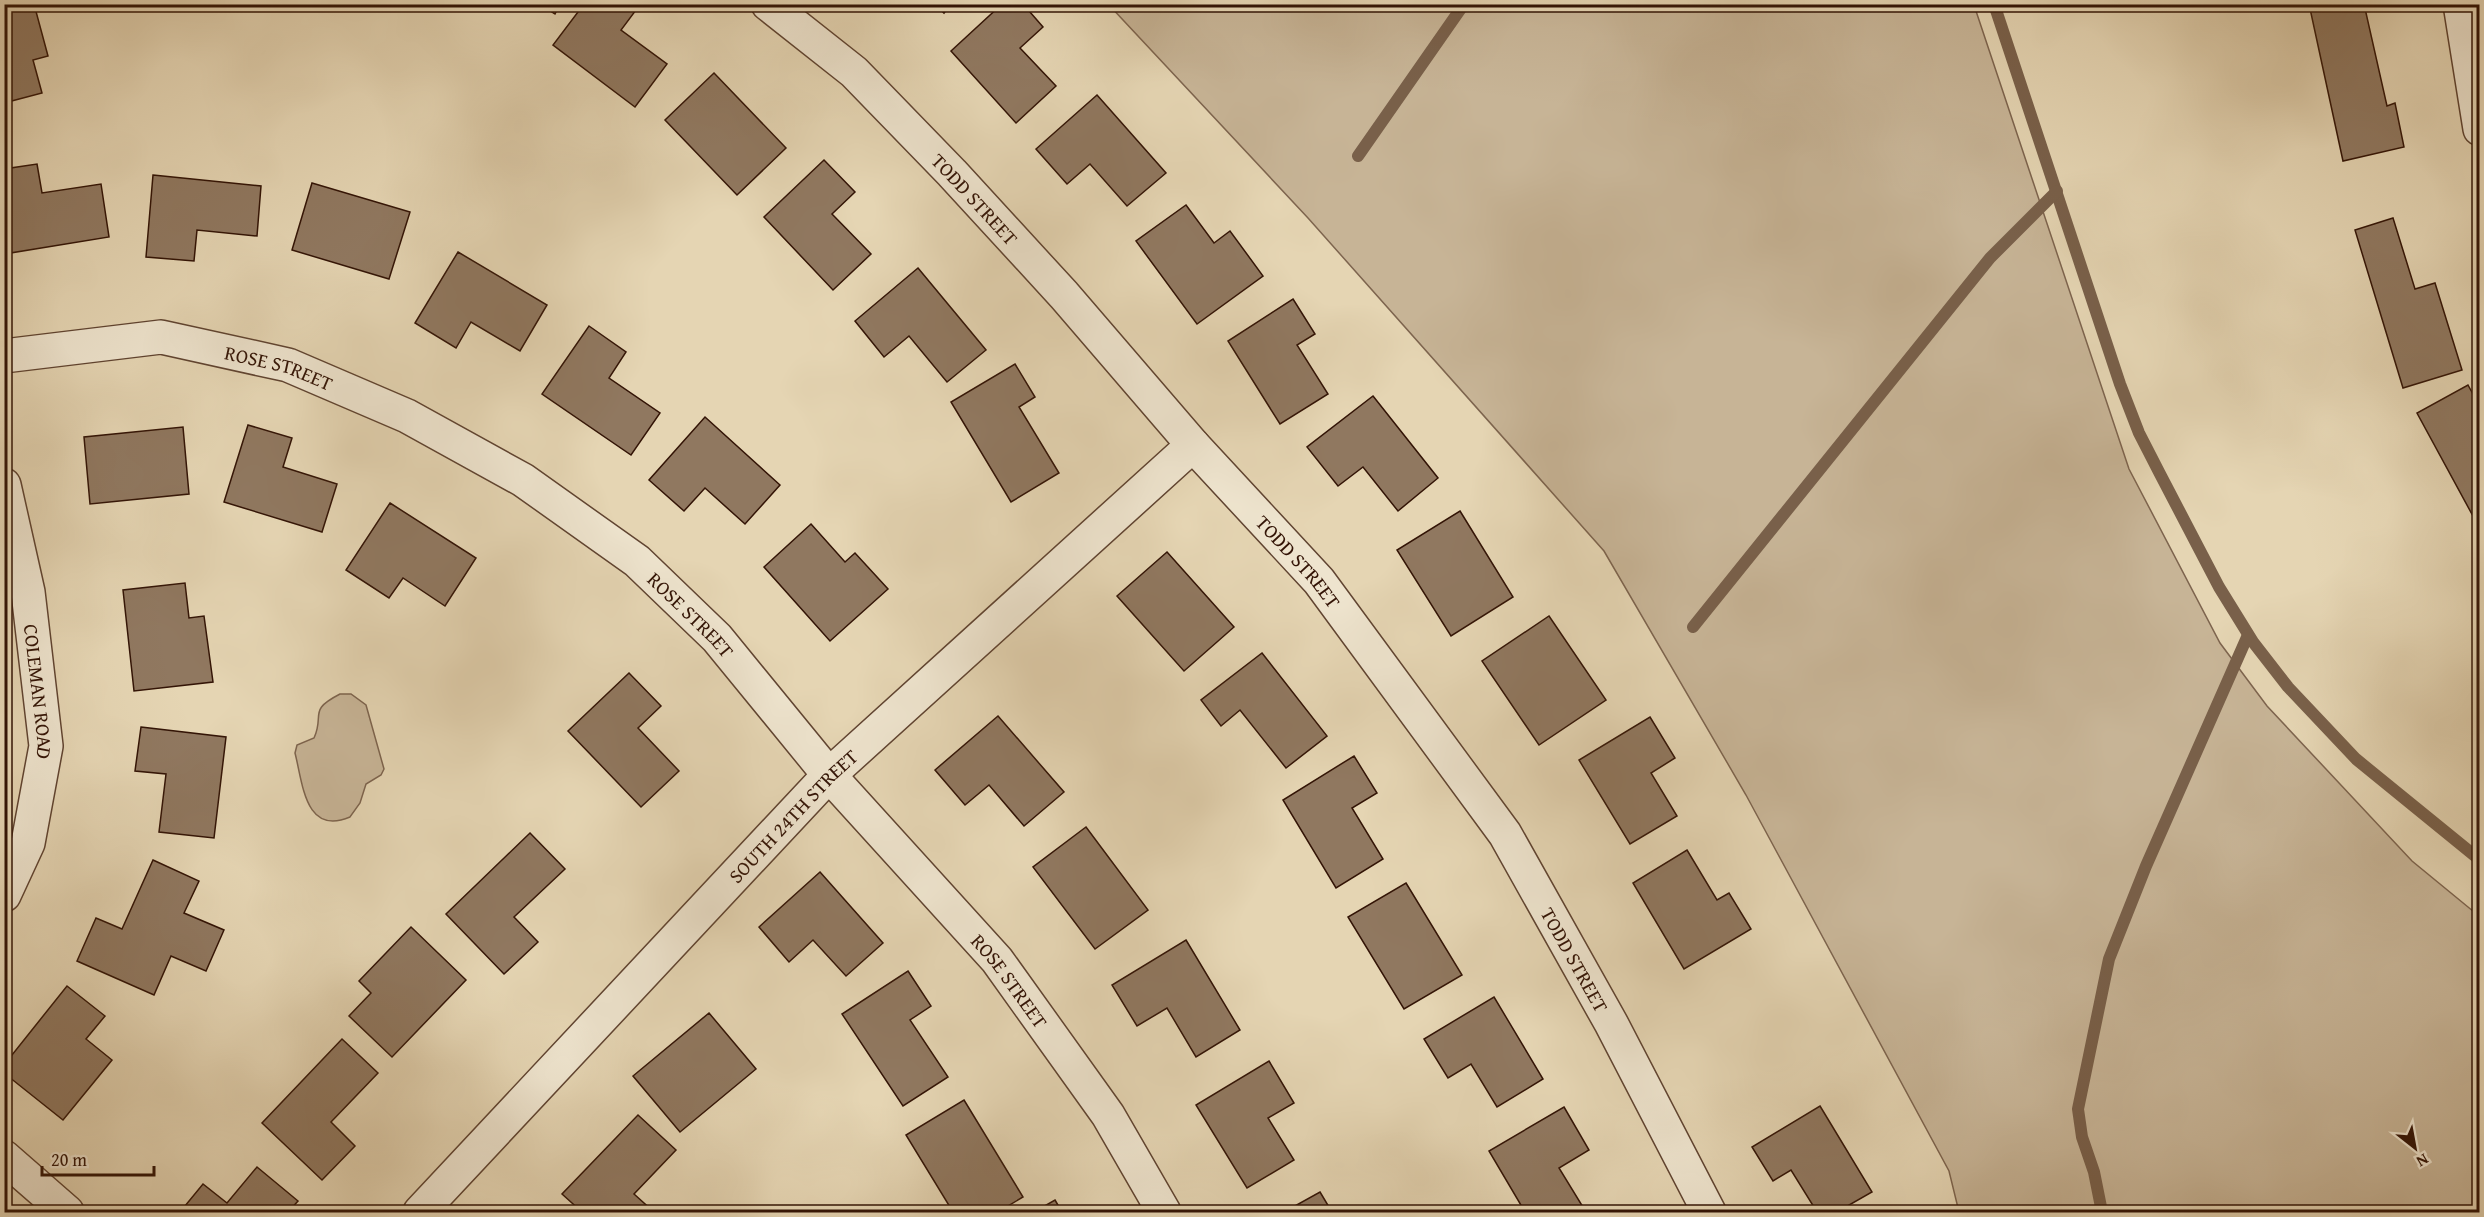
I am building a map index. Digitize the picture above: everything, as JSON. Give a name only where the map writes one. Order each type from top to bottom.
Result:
[{"type":"street","name":"TODD STREET","points":[[768,4],[854,72],[944,164],[1064,295],[1193,445],[1319,581],[1505,834],[1611,1023],[1709,1212]]},
{"type":"street","points":[[2460,4],[2480,129]]},
{"type":"street","name":"ROSE STREET","points":[[4,356],[161,337],[288,365],[407,416],[523,480],[637,561],[717,638],[829,775],[997,960],[1108,1115],[1164,1212]]},
{"type":"street","name":"SOUTH 24TH STREET","points":[[420,1212],[829,775],[1193,445]]},
{"type":"street","name":"COLEMAN ROAD","points":[[4,485],[28,592],[46,746],[28,843],[4,895]]},
{"type":"street","points":[[4,1157],[67,1212]]},
{"type":"shaded area","points":[[1109,5],[1974,5],[2129,469],[2220,643],[2267,706],[2412,861],[2479,916],[2479,1212],[1959,1212],[1949,1171],[1746,795],[1604,551],[1308,218]]},
{"type":"shaded area","points":[[340,694],[351,694],[366,705],[384,769],[381,775],[366,784],[360,803],[350,817],[335,821],[324,819],[315,813],[309,804],[295,753],[297,745],[314,738],[320,709]]},
{"type":"building","points":[[4,4],[34,4],[48,56],[33,60],[42,93],[4,103]]},
{"type":"building","points":[[539,4],[560,4],[555,14]]},
{"type":"building","points":[[584,4],[639,6],[621,30],[667,64],[635,107],[553,45]]},
{"type":"building","points":[[935,4],[951,4],[944,13]]},
{"type":"building","points":[[1002,4],[1023,4],[1043,27],[1020,48],[1056,86],[1016,123],[951,51]]},
{"type":"building","points":[[2309,4],[2364,4],[2387,106],[2395,103],[2404,147],[2343,161]]},
{"type":"building","points":[[714,73],[786,148],[737,195],[665,120]]},
{"type":"building","points":[[1097,95],[1166,173],[1127,206],[1090,164],[1067,184],[1036,149]]},
{"type":"building","points":[[824,160],[855,192],[832,214],[871,254],[833,290],[764,217]]},
{"type":"building","points":[[37,164],[42,193],[101,184],[109,237],[4,254],[4,169]]},
{"type":"building","points":[[153,175],[261,186],[257,236],[197,230],[194,261],[146,257]]},
{"type":"building","points":[[312,183],[410,212],[389,279],[292,250]]},
{"type":"building","points":[[1186,205],[1214,243],[1230,231],[1263,276],[1197,324],[1136,241]]},
{"type":"building","points":[[2393,218],[2415,289],[2435,283],[2462,370],[2403,388],[2355,230]]},
{"type":"building","points":[[458,252],[547,305],[520,351],[471,322],[456,348],[415,323]]},
{"type":"building","points":[[918,268],[986,350],[947,382],[909,336],[884,357],[855,321]]},
{"type":"building","points":[[1293,299],[1315,334],[1297,345],[1328,394],[1280,424],[1228,341]]},
{"type":"building","points":[[589,326],[626,352],[609,378],[660,413],[631,455],[542,394]]},
{"type":"building","points":[[1015,364],[1035,397],[1019,407],[1059,473],[1011,502],[951,402]]},
{"type":"building","points":[[2468,385],[2480,407],[2480,529],[2417,413]]},
{"type":"building","points":[[1373,396],[1438,478],[1398,511],[1363,467],[1338,486],[1307,447]]},
{"type":"building","points":[[705,417],[780,485],[745,524],[705,488],[684,511],[649,480]]},
{"type":"building","points":[[248,425],[292,438],[283,467],[337,484],[322,532],[224,502]]},
{"type":"building","points":[[183,427],[189,494],[90,504],[84,437]]},
{"type":"building","points":[[390,503],[476,558],[445,606],[403,578],[389,598],[346,570]]},
{"type":"building","points":[[1460,511],[1513,597],[1451,636],[1397,550]]},
{"type":"building","points":[[811,524],[845,562],[855,553],[888,589],[830,641],[764,567]]},
{"type":"building","points":[[1167,552],[1234,627],[1184,671],[1117,596]]},
{"type":"building","points":[[185,583],[189,618],[204,616],[213,682],[134,691],[123,590]]},
{"type":"building","points":[[1549,616],[1606,700],[1539,745],[1482,661]]},
{"type":"building","points":[[1262,653],[1327,736],[1286,768],[1240,710],[1221,726],[1201,700]]},
{"type":"building","points":[[629,673],[661,706],[638,728],[679,771],[641,807],[568,731]]},
{"type":"building","points":[[998,716],[1064,792],[1024,826],[989,785],[965,805],[935,770]]},
{"type":"building","points":[[1650,717],[1675,758],[1651,773],[1677,816],[1630,844],[1579,760]]},
{"type":"building","points":[[141,727],[226,737],[214,838],[159,832],[166,774],[135,771]]},
{"type":"building","points":[[1354,756],[1377,793],[1352,808],[1383,859],[1336,888],[1283,800]]},
{"type":"building","points":[[1086,827],[1148,910],[1095,949],[1033,867]]},
{"type":"building","points":[[530,833],[565,869],[514,917],[538,942],[504,974],[446,914]]},
{"type":"building","points":[[1687,850],[1717,900],[1729,893],[1751,929],[1684,969],[1633,883]]},
{"type":"building","points":[[153,860],[199,881],[184,913],[224,930],[206,971],[171,956],[154,995],[77,961],[96,918],[122,929]]},
{"type":"building","points":[[820,872],[883,943],[846,976],[813,940],[789,962],[759,927]]},
{"type":"building","points":[[1406,883],[1462,975],[1404,1009],[1348,917]]},
{"type":"building","points":[[411,927],[466,980],[392,1057],[349,1016],[371,993],[359,981]]},
{"type":"building","points":[[1186,940],[1240,1030],[1196,1057],[1167,1008],[1137,1026],[1112,985]]},
{"type":"building","points":[[908,971],[931,1006],[910,1020],[948,1077],[903,1106],[842,1014]]},
{"type":"building","points":[[67,986],[105,1016],[86,1039],[112,1060],[63,1120],[4,1073],[4,1065]]},
{"type":"building","points":[[1494,997],[1543,1079],[1497,1107],[1471,1064],[1448,1078],[1424,1039]]},
{"type":"building","points":[[709,1013],[756,1069],[680,1132],[633,1076]]},
{"type":"building","points":[[342,1039],[378,1073],[331,1122],[355,1146],[322,1180],[262,1123]]},
{"type":"building","points":[[1269,1061],[1294,1103],[1268,1118],[1294,1160],[1247,1188],[1196,1105]]},
{"type":"building","points":[[964,1100],[1023,1197],[998,1212],[988,1212],[984,1206],[973,1212],[953,1212],[906,1135]]},
{"type":"building","points":[[1820,1106],[1872,1192],[1837,1212],[1817,1212],[1791,1170],[1773,1181],[1752,1147]]},
{"type":"building","points":[[1564,1107],[1589,1150],[1559,1168],[1586,1212],[1525,1212],[1489,1151]]},
{"type":"building","points":[[638,1115],[676,1150],[634,1194],[654,1212],[582,1212],[562,1194]]},
{"type":"building","points":[[257,1167],[298,1201],[288,1212],[180,1212],[203,1184],[227,1203]]},
{"type":"building","points":[[1320,1192],[1332,1212],[1284,1212]]},
{"type":"building","points":[[1055,1200],[1062,1212],[1034,1212]]},
{"type":"waterway","points":[[1358,156],[1464,4]]},
{"type":"waterway","points":[[1994,4],[2120,384],[2139,433],[2219,587],[2253,642],[2288,687],[2356,759],[2480,860]]},
{"type":"waterway","points":[[1693,627],[1990,258],[2057,191]]},
{"type":"waterway","points":[[2102,1212],[2094,1172],[2082,1137],[2078,1109],[2109,959],[2146,866],[2248,635]]}]
